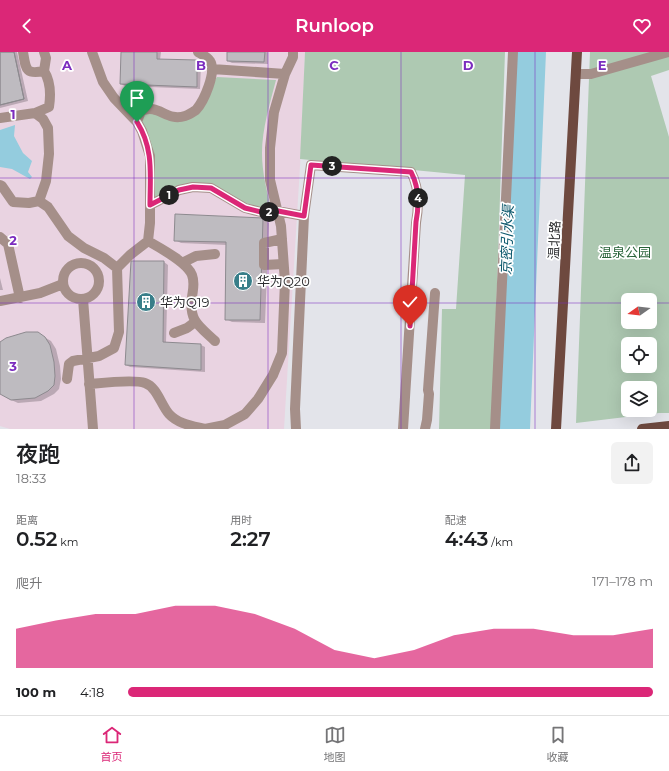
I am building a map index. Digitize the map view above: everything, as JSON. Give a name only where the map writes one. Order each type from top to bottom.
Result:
[{"type":"main road","name":"温北路","points":[[556,429],[577,52]]},
{"type":"main road","points":[[642,429],[669,426]]},
{"type":"street","points":[[24,52],[26,66],[29,71],[34,73],[44,71]]},
{"type":"street","points":[[0,118],[35,113],[49,107],[49,79],[44,71],[46,58],[44,52]]},
{"type":"street","points":[[67,378],[69,364],[73,361],[99,356],[114,348],[119,332],[117,268],[130,255],[148,241],[150,156],[142,131],[137,122],[114,98],[103,82],[92,52]]},
{"type":"street","points":[[137,122],[141,111],[148,107],[169,116],[184,116],[196,109],[209,88],[212,69],[210,61],[198,52]]},
{"type":"street","points":[[89,384],[130,382],[145,383],[153,389],[169,414],[183,424],[205,429],[225,425],[245,414],[258,399],[273,375],[282,353],[285,282],[282,239],[278,211],[270,180],[270,148],[274,112],[285,74],[293,57],[293,52]]},
{"type":"street","points":[[495,429],[513,52]]},
{"type":"street","points":[[576,74],[591,74],[668,52]]},
{"type":"street","points":[[212,69],[285,74]]},
{"type":"street","points":[[35,113],[44,119],[48,128],[49,154],[46,181],[39,201]]},
{"type":"street","points":[[296,429],[295,409],[304,216],[311,165],[411,172],[416,181],[418,192],[418,214],[416,222],[403,429]]},
{"type":"street","points":[[0,185],[13,202],[29,203],[39,201],[48,207],[68,236],[84,248],[104,258],[117,268]]},
{"type":"street","points":[[150,205],[179,190],[193,187],[211,188],[245,208],[261,212],[278,211],[304,216]]},
{"type":"street","points":[[0,237],[8,244],[20,298]]},
{"type":"street","points":[[282,239],[264,243],[264,265],[283,264]]},
{"type":"street","points":[[148,241],[182,263],[191,274],[194,285],[192,312],[195,322],[215,341]]},
{"type":"street","points":[[182,263],[196,256],[215,254]]},
{"type":"street","points":[[82,263],[93,267],[99,277],[97,289],[94,294],[83,299],[72,296],[68,293],[64,284],[66,271],[76,264],[82,263]]},
{"type":"street","points":[[0,301],[40,293],[64,284]]},
{"type":"street","points":[[425,429],[427,420],[435,293]]},
{"type":"street","points":[[83,299],[93,429]]},
{"type":"street","points":[[174,333],[187,328],[195,322]]},
{"type":"shaded area","points":[[0,52],[305,52],[301,150],[284,429],[10,429],[0,426]]},
{"type":"green space","points":[[305,52],[505,52],[492,429],[439,429],[442,309],[456,309],[465,175],[300,159]]},
{"type":"green space","name":"温泉公园","points":[[590,52],[669,52],[669,70],[651,76],[669,137],[669,413],[657,413],[657,381],[621,381],[621,417],[626,417],[576,423]]},
{"type":"green space","points":[[217,77],[276,80],[262,144],[264,175],[272,211],[193,187],[150,205],[150,156],[142,131],[141,111],[169,116],[196,109]]},
{"type":"water","name":"京密引水渠","points":[[514,52],[546,52],[530,429],[497,429]]},
{"type":"water","points":[[15,125],[14,136],[23,153],[32,161],[28,172],[32,177],[30,179],[12,169],[0,167],[0,130]]},
{"type":"building","points":[[0,52],[14,52],[24,99],[0,105]]},
{"type":"building","points":[[0,52],[14,52],[24,99],[0,105]]},
{"type":"building","points":[[121,52],[157,52],[157,59],[197,60],[197,87],[120,84]]},
{"type":"building","points":[[227,52],[265,52],[264,62],[227,61]]},
{"type":"building","name":"华为Q20","points":[[175,214],[263,218],[260,320],[225,320],[226,242],[174,241]]},
{"type":"building","name":"华为Q19","points":[[131,261],[164,261],[163,342],[201,344],[201,370],[125,365]]},
{"type":"building","points":[[26,332],[38,332],[45,337],[50,345],[54,362],[54,385],[48,391],[35,398],[11,400],[0,394],[0,342],[6,338]]},
{"type":"place","name":"华为Q20","points":[[243,281]]},
{"type":"place","name":"华为Q19","points":[[146,302]]},
{"type":"route","points":[[137,122],[142,131],[150,156],[150,205],[179,190],[193,187],[211,188],[245,208],[261,212],[278,211],[304,216],[311,165],[411,172],[416,181],[418,192],[418,214],[416,222],[410,326]]}]
